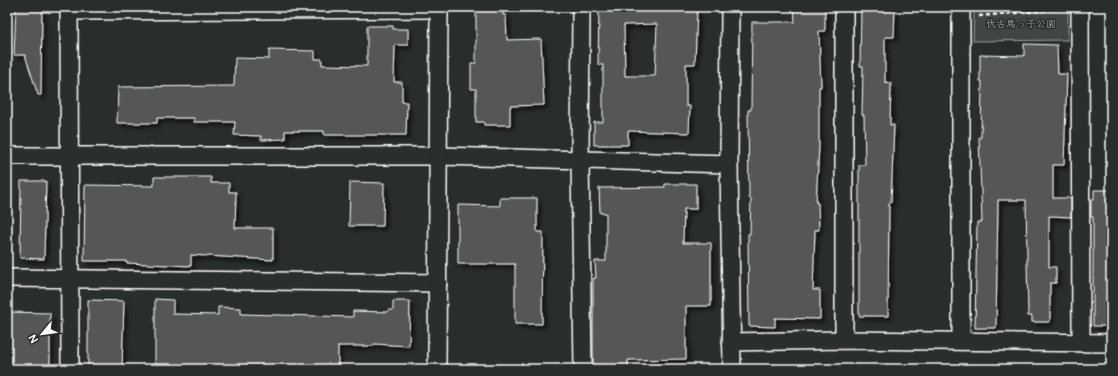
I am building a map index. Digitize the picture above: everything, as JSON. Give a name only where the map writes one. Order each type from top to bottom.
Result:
[{"type":"street","points":[[581,7],[580,160],[583,369]]},
{"type":"street","points":[[730,7],[729,164],[732,369]]},
{"type":"street","points":[[844,7],[844,340]]},
{"type":"street","points":[[70,369],[69,9],[440,8],[437,369]]},
{"type":"street","points":[[1072,8],[1081,343]]},
{"type":"street","points":[[961,341],[968,12]]},
{"type":"street","points":[[7,156],[439,156],[729,164]]},
{"type":"street","points":[[7,278],[438,283]]},
{"type":"street","points":[[731,342],[844,340],[1111,343]]},
{"type":"path","points":[[968,12],[1072,8]]},
{"type":"green space","name":"伏古馬っ子公園","points":[[974,7],[1068,7],[1068,40],[973,41]]},
{"type":"building","points":[[16,7],[42,7],[41,95],[38,95],[25,55],[14,55]]},
{"type":"building","points":[[476,7],[503,7],[503,15],[506,15],[507,40],[541,39],[544,105],[510,106],[510,125],[484,125],[484,122],[476,122],[476,89],[471,89],[471,63],[476,63]]},
{"type":"building","points":[[599,7],[688,7],[697,9],[695,64],[686,64],[686,106],[690,106],[689,133],[628,131],[628,145],[594,145],[594,122],[603,122],[603,65],[598,65]],"holes":[[[657,24],[655,76],[625,76],[624,25]]]},
{"type":"building","points":[[794,7],[825,7],[825,31],[819,31],[821,87],[819,87],[819,146],[816,203],[818,203],[819,230],[815,230],[813,290],[820,290],[820,319],[775,318],[775,327],[749,326],[748,234],[750,234],[751,198],[749,198],[748,110],[751,110],[752,22],[795,22]]},
{"type":"building","points":[[861,7],[895,7],[894,37],[885,37],[885,82],[891,83],[890,125],[894,125],[891,203],[889,203],[888,316],[859,316],[859,165],[865,165],[864,115],[862,115],[863,66],[860,66]]},
{"type":"building","points":[[367,26],[393,26],[393,29],[408,29],[408,45],[395,45],[394,82],[402,82],[402,102],[407,102],[406,135],[324,135],[324,131],[285,131],[285,139],[261,140],[261,136],[234,135],[235,122],[194,122],[194,118],[157,118],[157,123],[117,123],[118,87],[234,86],[235,58],[269,59],[269,50],[315,51],[315,59],[322,59],[322,65],[367,66]]},
{"type":"building","points":[[1024,44],[1057,45],[1058,74],[1067,74],[1064,165],[1053,165],[1053,198],[1071,198],[1071,217],[1049,216],[1049,267],[1056,267],[1056,283],[1050,283],[1050,322],[1032,322],[1032,316],[1028,316],[1026,200],[998,200],[996,328],[975,328],[977,222],[982,222],[979,137],[981,137],[982,81],[980,81],[980,55],[1024,56]]},
{"type":"building","points":[[154,177],[211,177],[211,183],[229,183],[229,192],[236,192],[235,228],[273,228],[273,260],[191,255],[191,266],[126,263],[126,261],[84,261],[85,185],[154,186]]},
{"type":"building","points":[[21,181],[46,181],[44,259],[20,258]]},
{"type":"building","points":[[350,182],[384,183],[383,226],[349,226]]},
{"type":"building","points":[[665,184],[696,184],[696,209],[684,209],[683,243],[711,243],[711,306],[686,306],[686,359],[628,360],[628,367],[593,367],[593,278],[596,278],[595,261],[606,261],[606,213],[600,213],[599,188],[665,187]]},
{"type":"building","points":[[1094,190],[1111,190],[1111,320],[1109,320],[1109,326],[1093,326],[1093,217],[1091,217],[1091,199],[1094,199]]},
{"type":"building","points":[[500,198],[537,198],[537,232],[543,232],[542,324],[515,324],[515,264],[458,264],[458,205],[500,206]]},
{"type":"building","points":[[155,299],[173,300],[173,314],[218,315],[218,307],[241,308],[241,314],[353,317],[353,311],[388,312],[388,310],[393,310],[393,301],[410,301],[409,346],[374,344],[374,346],[338,346],[338,369],[155,369]]},
{"type":"building","points":[[88,300],[124,301],[122,369],[88,369]]},
{"type":"building","points":[[7,312],[50,313],[50,369],[7,369]]}]
